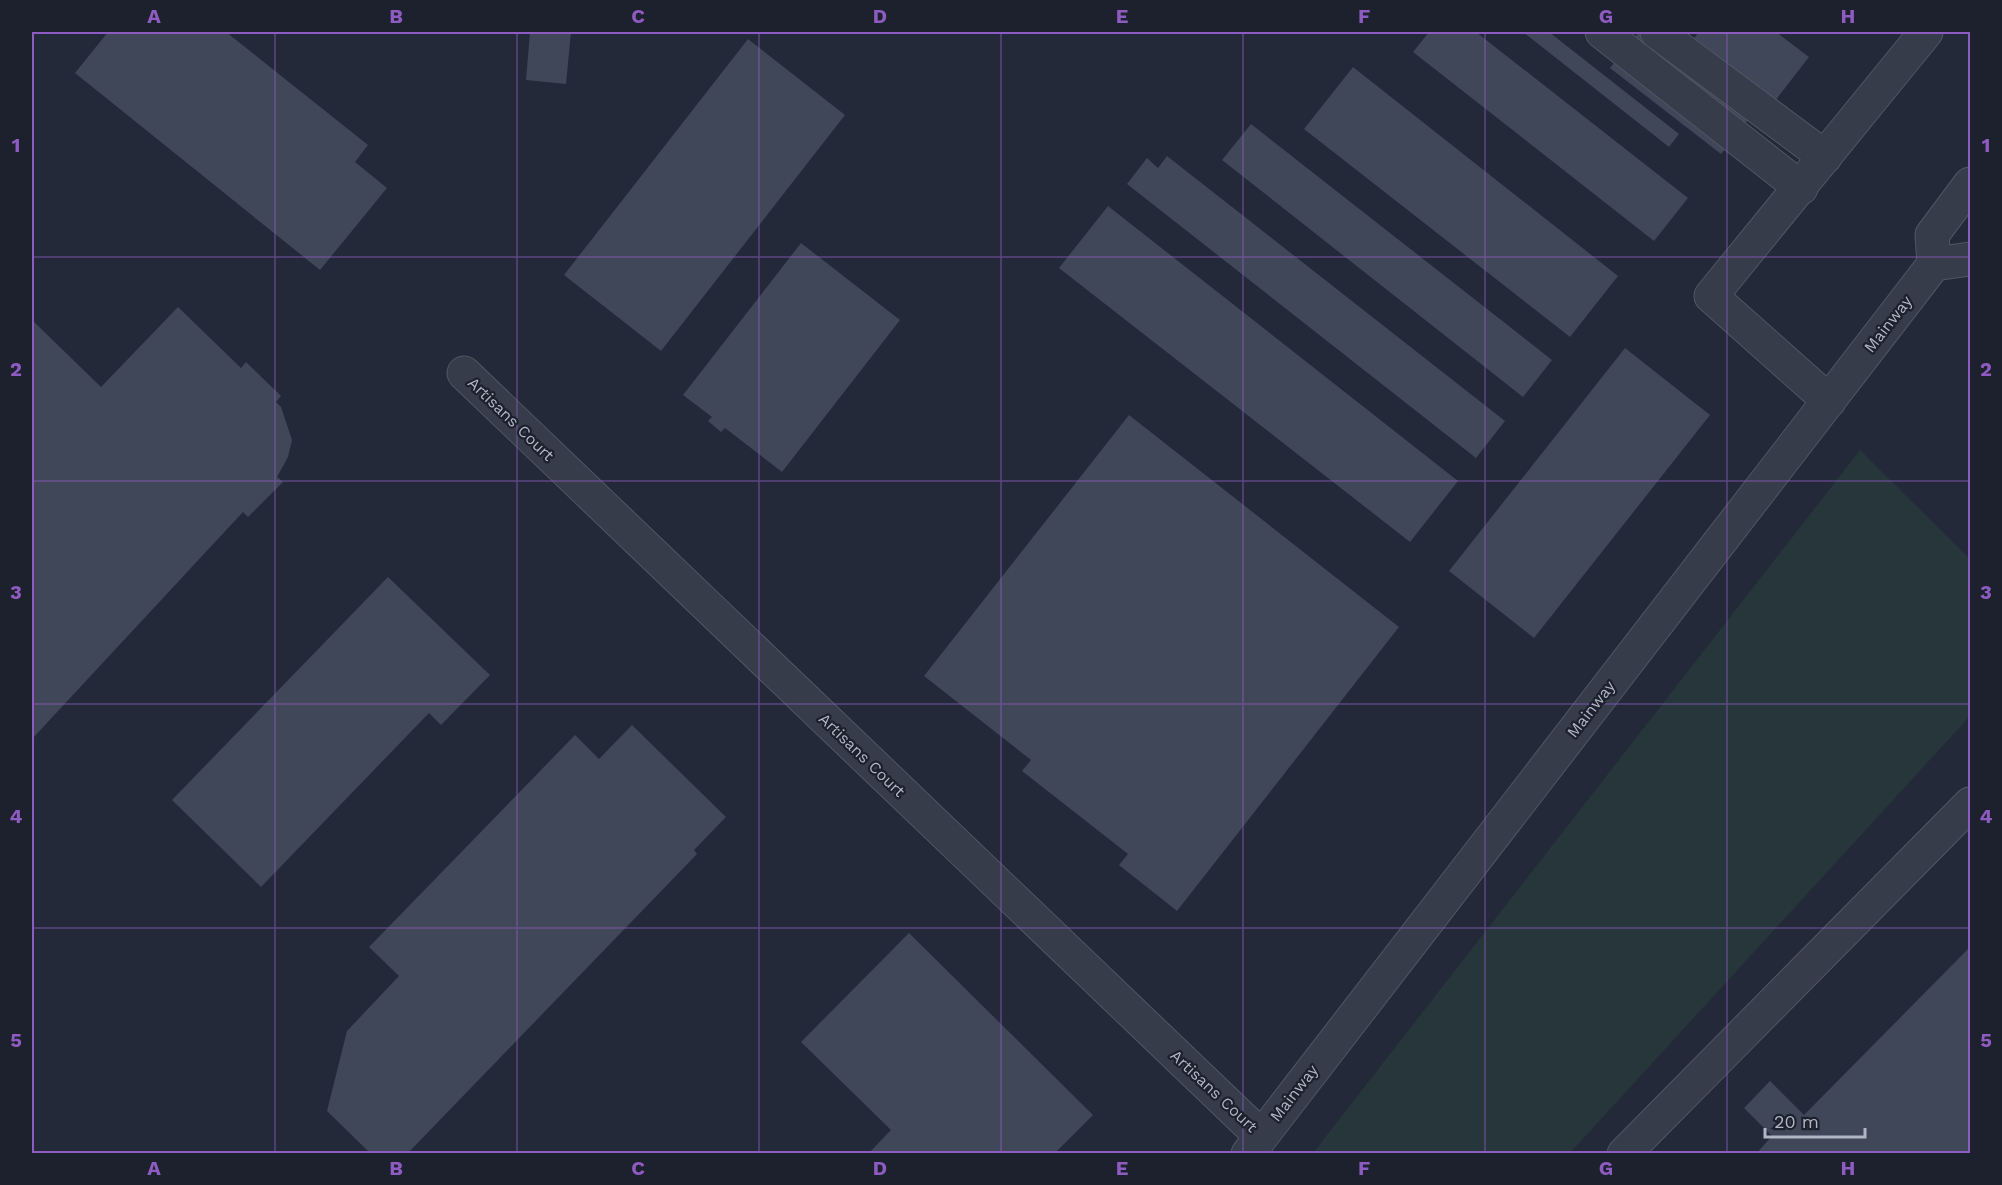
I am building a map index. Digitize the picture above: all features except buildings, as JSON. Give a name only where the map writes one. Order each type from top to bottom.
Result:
[{"type":"street","points":[[1602,32],[1801,188]]},
{"type":"street","points":[[1657,32],[1825,157]]},
{"type":"street","points":[[1829,401],[1711,296],[1926,32]]},
{"type":"street","points":[[1971,184],[1932,235],[1934,264],[1971,259]]},
{"type":"street","name":"Mainway","points":[[1255,1145],[1934,264]]},
{"type":"street","name":"Artisans Court","points":[[464,373],[1255,1145]]},
{"type":"street","points":[[1624,1154],[1971,804]]},
{"type":"shaded area","points":[[1860,450],[1970,559],[1970,716],[1570,1153],[1313,1153]]}]
